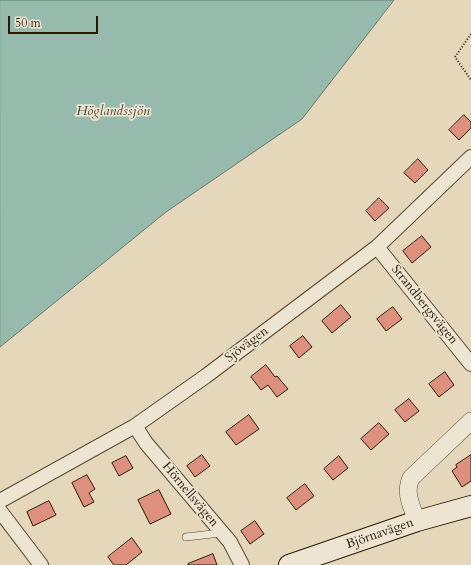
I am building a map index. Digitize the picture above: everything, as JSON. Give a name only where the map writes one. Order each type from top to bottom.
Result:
[{"type":"main road","name":"Björnavägen","points":[[289,565],[417,521],[471,506]]},
{"type":"street","name":"Sjövägen","points":[[0,501],[135,426],[206,376],[377,246],[471,157]]},
{"type":"street","name":"Strandbergsvägen","points":[[377,246],[471,364]]},
{"type":"street","points":[[417,521],[407,488],[411,478],[471,421]]},
{"type":"street","name":"Hörnellsvägen","points":[[135,426],[146,443],[230,542],[242,565]]},
{"type":"street","points":[[0,511],[41,565]]},
{"type":"lane","points":[[186,537],[221,533]]},
{"type":"path","points":[[471,34],[455,57],[471,80]]},
{"type":"water","name":"Höglandssjön","points":[[0,0],[394,0],[302,119],[166,212],[0,347]]},
{"type":"building","points":[[464,115],[471,122],[471,128],[459,140],[449,130]]},
{"type":"building","points":[[418,159],[428,170],[415,183],[404,173]]},
{"type":"building","points":[[379,198],[389,208],[375,221],[366,211]]},
{"type":"building","points":[[422,236],[431,247],[412,263],[403,251]]},
{"type":"building","points":[[341,305],[351,317],[332,333],[322,321]]},
{"type":"building","points":[[393,307],[402,319],[386,331],[377,319]]},
{"type":"building","points":[[303,336],[312,347],[299,358],[290,346]]},
{"type":"building","points":[[266,365],[275,377],[277,376],[288,389],[277,397],[268,385],[261,390],[251,377]]},
{"type":"building","points":[[445,372],[454,385],[439,397],[429,384]]},
{"type":"building","points":[[409,399],[419,411],[405,422],[395,410]]},
{"type":"building","points":[[249,415],[259,429],[236,445],[226,432]]},
{"type":"building","points":[[379,423],[389,434],[371,450],[361,439]]},
{"type":"building","points":[[202,455],[210,466],[195,477],[187,466]]},
{"type":"building","points":[[471,455],[471,481],[462,487],[452,471],[457,467],[456,465]]},
{"type":"building","points":[[126,456],[133,468],[119,476],[112,463]]},
{"type":"building","points":[[339,456],[348,468],[333,480],[324,469]]},
{"type":"building","points":[[87,475],[95,489],[89,493],[94,502],[84,507],[72,483]]},
{"type":"building","points":[[305,484],[314,496],[296,510],[287,498]]},
{"type":"building","points":[[159,490],[171,514],[150,524],[138,500]]},
{"type":"building","points":[[49,501],[56,515],[33,526],[27,512]]},
{"type":"building","points":[[255,521],[264,534],[250,544],[241,531]]},
{"type":"building","points":[[132,538],[142,552],[126,565],[114,565],[108,557]]},
{"type":"building","points":[[213,554],[217,565],[188,565],[188,564]]}]
